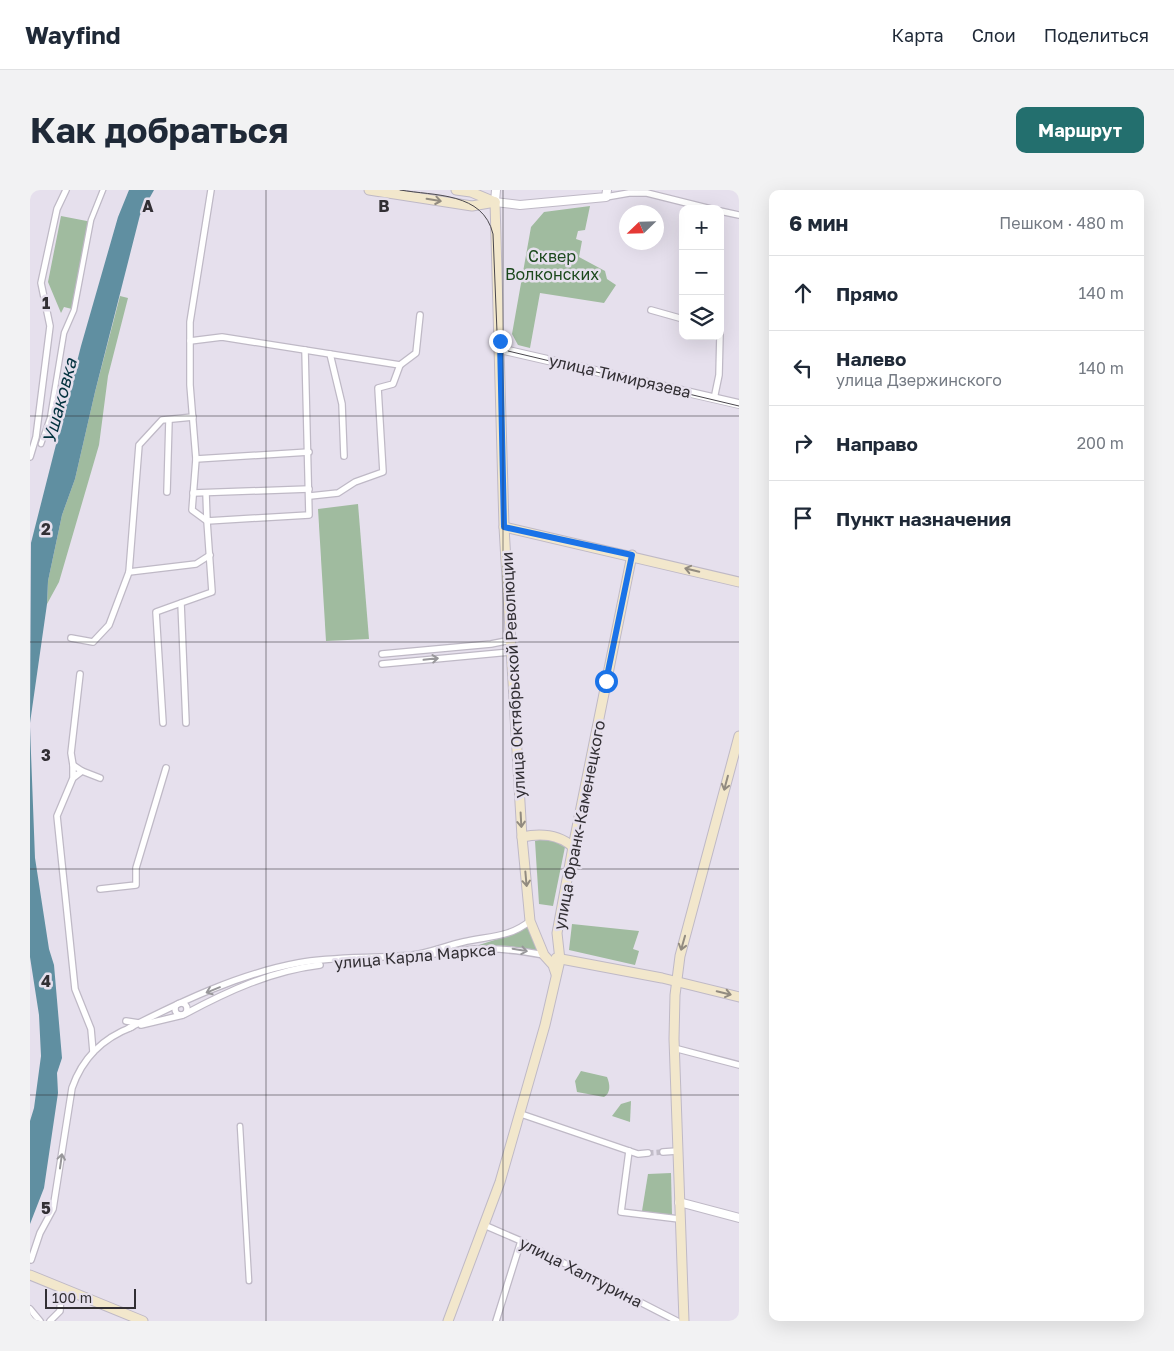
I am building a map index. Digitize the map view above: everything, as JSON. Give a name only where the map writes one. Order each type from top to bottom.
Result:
[{"type":"main road","points":[[369,190],[406,193],[472,206],[495,202]]},
{"type":"main road","points":[[456,190],[471,192],[495,202]]},
{"type":"main road","name":"улица Октябрьской Революции","points":[[495,202],[504,527],[522,837],[530,921],[544,955],[553,966],[557,976]]},
{"type":"main road","points":[[504,527],[632,555],[739,582]]},
{"type":"main road","name":"улица Франк-Каменецкого","points":[[448,1321],[484,1225],[521,1114],[557,976],[560,960],[557,941],[573,847],[632,555]]},
{"type":"main road","points":[[684,1321],[674,1048],[676,982],[680,956],[739,736]]},
{"type":"main road","points":[[522,837],[549,835],[563,838],[573,847]]},
{"type":"main road","points":[[539,943],[545,948],[550,948],[557,941]]},
{"type":"main road","name":"улица Карла Маркса","points":[[544,955],[560,960],[676,982],[739,997]]},
{"type":"main road","points":[[30,1275],[143,1321]]},
{"type":"street","points":[[30,456],[36,437],[50,326],[41,283],[57,209],[66,190]]},
{"type":"street","points":[[41,444],[50,418],[64,333],[74,310],[91,220],[103,190]]},
{"type":"street","points":[[210,190],[190,322],[196,459],[192,510],[207,521],[309,515],[310,492],[305,350]]},
{"type":"street","name":"улица Октябрьской Революции","points":[[495,202],[496,190]]},
{"type":"street","points":[[495,202],[520,205],[606,194],[647,193],[695,205]]},
{"type":"street","points":[[724,212],[739,215]]},
{"type":"street","points":[[650,310],[679,318]]},
{"type":"street","points":[[194,493],[338,493],[355,482],[382,472],[378,388],[393,384],[400,365],[416,354],[420,315]]},
{"type":"street","points":[[190,341],[222,337],[400,365]]},
{"type":"street","points":[[714,399],[720,376],[720,340]]},
{"type":"street","name":"улица Тимирязева","points":[[500,349],[739,404]]},
{"type":"street","points":[[330,354],[342,404],[344,456]]},
{"type":"street","points":[[71,638],[93,642],[109,625],[128,572],[139,445],[162,420],[193,417]]},
{"type":"street","points":[[167,492],[169,420]]},
{"type":"street","points":[[196,459],[309,452]]},
{"type":"street","points":[[163,723],[156,612],[212,592],[206,493]]},
{"type":"street","points":[[128,572],[196,564],[210,555]]},
{"type":"street","points":[[180,603],[186,723]]},
{"type":"street","points":[[382,654],[491,644],[511,640]]},
{"type":"street","points":[[382,664],[511,652]]},
{"type":"street","points":[[80,674],[72,753],[73,778],[57,816],[75,988],[90,1029],[92,1052]]},
{"type":"street","points":[[73,765],[82,771],[100,778]]},
{"type":"street","points":[[100,889],[136,885],[136,868],[166,770]]},
{"type":"street","points":[[73,778],[82,771]]},
{"type":"street","points":[[31,1260],[40,1233],[53,1209],[72,1088],[78,1071],[92,1052],[129,1028],[179,1004],[273,968],[300,962],[414,955],[462,942],[502,936],[518,930],[530,921]]},
{"type":"street","name":"улица Карла Маркса","points":[[129,1028],[184,1014],[239,986],[282,972],[318,965],[408,959],[461,949],[485,947],[502,947],[544,955]]},
{"type":"street","points":[[179,1004],[186,1006],[184,1014]]},
{"type":"street","points":[[126,1021],[139,1023]]},
{"type":"street","points":[[674,1048],[739,1066]]},
{"type":"street","points":[[521,1114],[638,1154],[648,1153]]},
{"type":"street","points":[[240,1126],[249,1281]]},
{"type":"street","points":[[629,1151],[621,1212],[680,1219]]},
{"type":"street","points":[[663,1152],[677,1152]]},
{"type":"street","points":[[679,1202],[739,1218]]},
{"type":"street","name":"улица Халтурина","points":[[484,1225],[521,1241],[677,1321]]},
{"type":"street","points":[[496,1321],[521,1241]]},
{"type":"street","points":[[50,1321],[60,1311],[61,1288]]},
{"type":"street","points":[[30,1309],[40,1321]]},
{"type":"green space","name":"Сквер Волконских","points":[[590,206],[585,230],[578,231],[576,239],[582,241],[579,257],[605,271],[607,279],[616,285],[604,303],[540,293],[530,348],[518,345],[512,334],[531,227],[544,212]]},
{"type":"green space","points":[[61,216],[92,222],[76,310],[64,307],[61,313],[48,282]]},
{"type":"green space","points":[[120,296],[128,298],[108,376],[99,445],[59,582],[47,604],[48,581],[62,515],[75,479]]},
{"type":"green space","points":[[358,504],[369,639],[326,641],[318,509]]},
{"type":"green space","points":[[551,839],[565,847],[553,906],[539,904],[535,841]]},
{"type":"green space","points":[[528,924],[540,952],[510,946],[479,945],[519,932]]},
{"type":"green space","points":[[572,924],[639,931],[633,949],[639,951],[635,965],[569,950]]},
{"type":"green space","points":[[581,1071],[607,1077],[609,1083],[608,1093],[604,1097],[577,1092],[575,1081]]},
{"type":"green space","points":[[631,1101],[630,1122],[612,1116],[621,1104]]},
{"type":"green space","points":[[671,1173],[672,1215],[642,1211],[648,1174]]},
{"type":"water","name":"Ушаковка","points":[[129,190],[154,190],[140,215],[75,479],[62,515],[48,581],[47,604],[30,723],[31,543],[81,346],[118,217]]},
{"type":"water","points":[[30,727],[35,858],[49,949],[54,965],[62,1058],[57,1073],[58,1093],[44,1188],[30,1224],[30,1121],[34,1108],[41,1056],[39,1015],[30,957]]},
{"type":"tunnel","points":[[648,1153],[663,1152]]},
{"type":"tram line","points":[[400,190],[456,198],[479,210],[488,220],[493,234],[497,332],[500,341],[508,351],[739,406]]},
{"type":"route","points":[[500,341],[504,527],[632,555],[606,681]]}]
